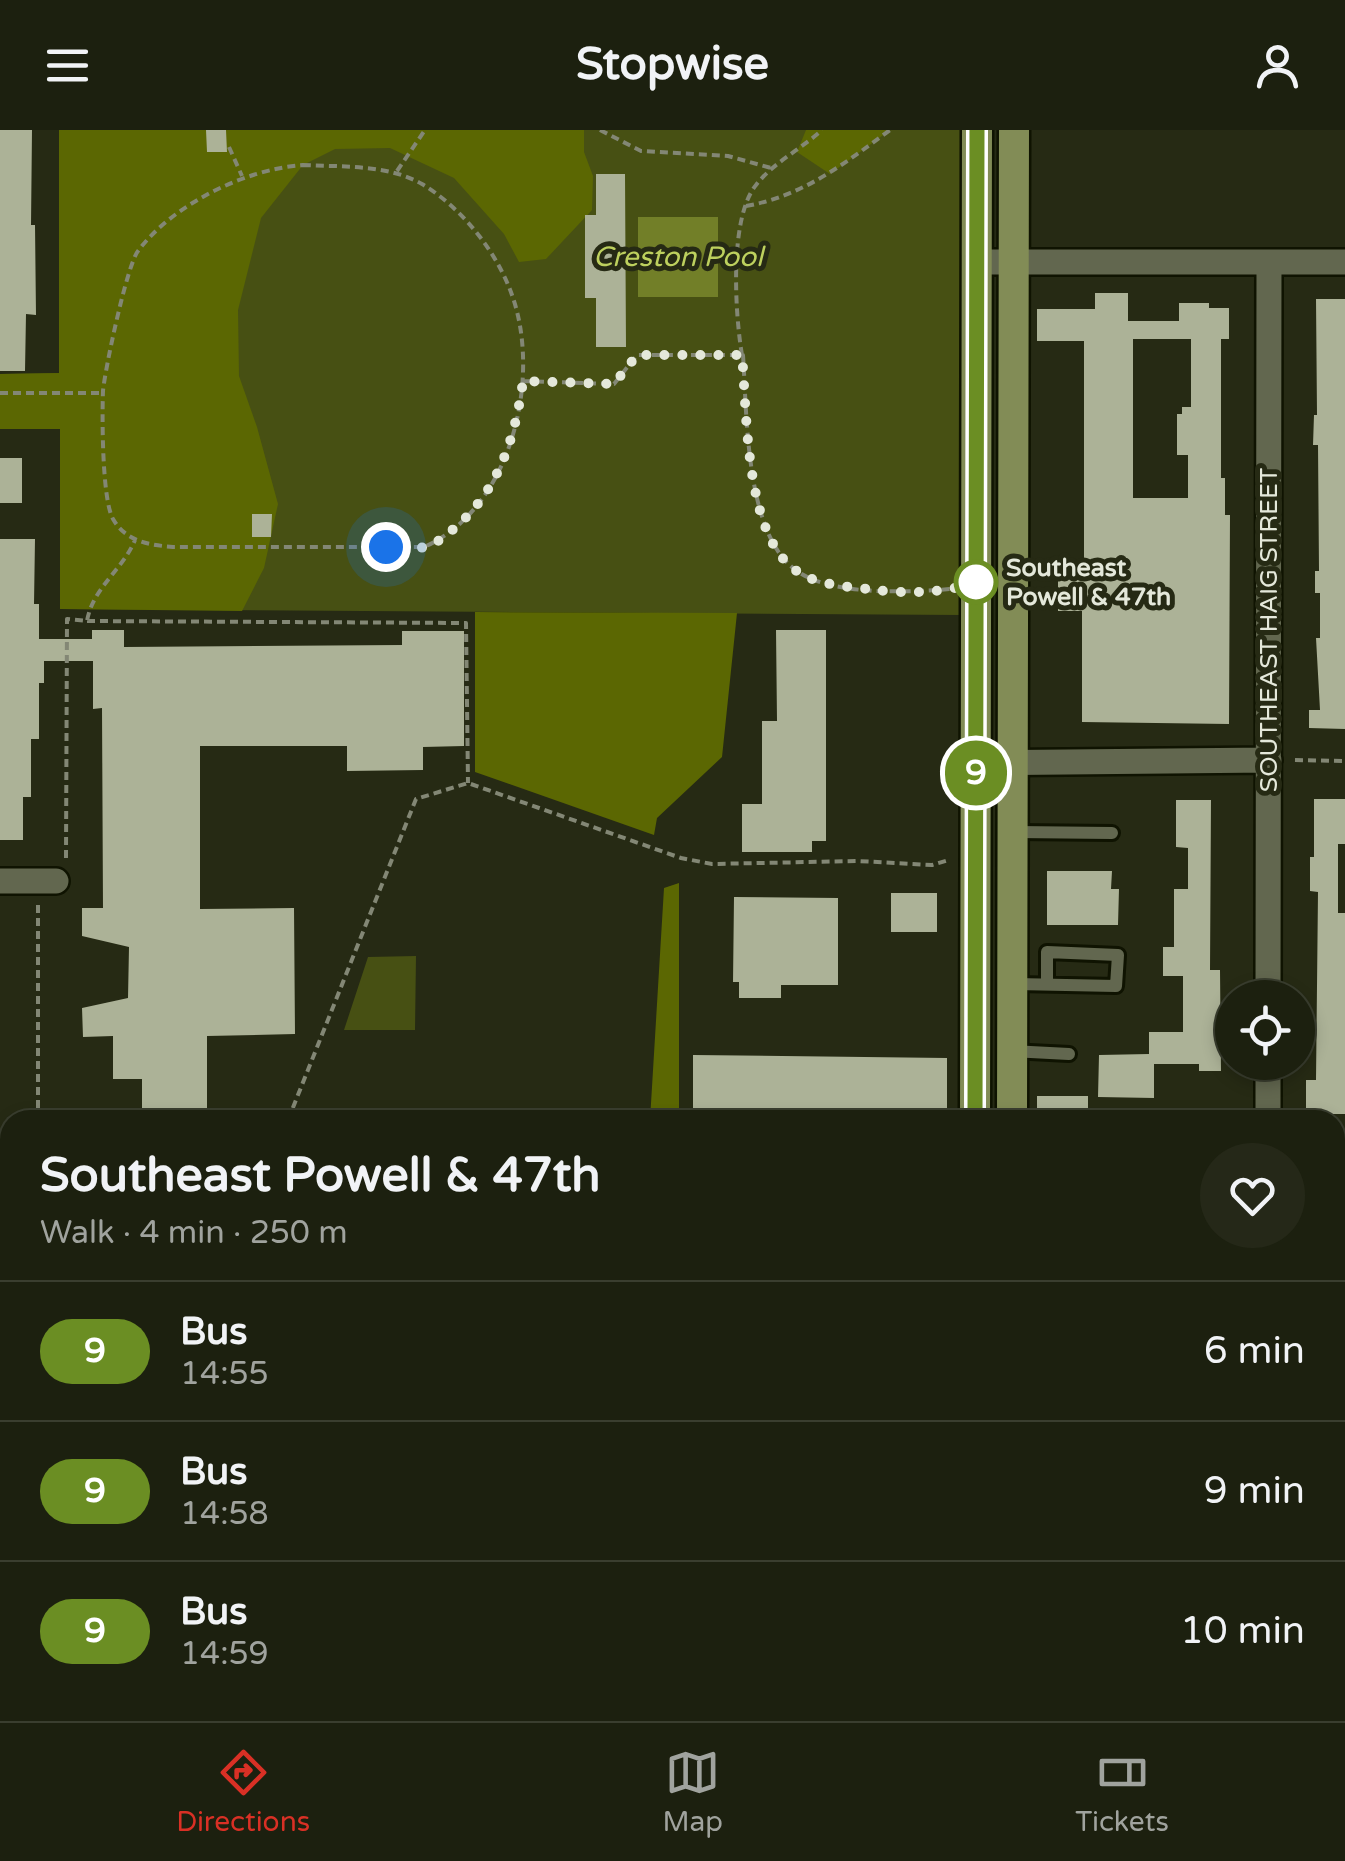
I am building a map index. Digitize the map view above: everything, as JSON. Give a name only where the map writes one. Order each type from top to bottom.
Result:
[{"type":"main road","points":[[975,1110],[977,130]]},
{"type":"main road","points":[[1012,1110],[1014,130]]},
{"type":"street","points":[[977,262],[1345,262]]},
{"type":"street","name":"SOUTHEAST HAIG STREET","points":[[1268,980],[1269,263]]},
{"type":"street","points":[[976,764],[1270,760]]},
{"type":"street","points":[[0,881],[47,880]]},
{"type":"street","points":[[1268,1080],[1268,1110]]},
{"type":"lane","points":[[1012,832],[1112,833]]},
{"type":"lane","points":[[1011,984],[1116,986],[1118,955],[1047,952],[1046,984]]},
{"type":"lane","points":[[1011,1051],[1069,1054]]},
{"type":"path","points":[[396,173],[425,130]]},
{"type":"path","points":[[600,130],[640,151],[728,156],[771,168]]},
{"type":"path","points":[[822,130],[771,168],[752,188],[740,224],[742,355],[758,498],[766,530],[778,553],[795,571],[828,584],[879,590],[956,589]]},
{"type":"path","points":[[745,206],[768,202],[806,187],[890,130]]},
{"type":"path","points":[[229,147],[242,176]]},
{"type":"path","points":[[303,165],[396,173],[422,184],[474,230],[512,296],[523,381],[513,435],[497,478],[459,525],[424,548],[173,547],[134,540],[114,520],[108,502],[103,393],[126,280],[136,253],[184,210],[242,176],[303,165]]},
{"type":"path","points":[[523,381],[614,384],[637,355],[742,355]]},
{"type":"path","points":[[0,394],[103,393]]},
{"type":"path","points":[[88,618],[96,593],[128,556],[134,540]]},
{"type":"path","points":[[38,1110],[47,880],[67,854],[67,620],[466,623],[468,784]]},
{"type":"path","points":[[1270,760],[1345,761]]},
{"type":"path","points":[[292,1110],[416,800],[468,784],[681,858],[712,864],[858,861],[932,865],[946,862],[955,852]]},
{"type":"shaded area","points":[[59,130],[962,130],[961,615],[60,609],[60,429],[0,429],[0,374],[59,373]]},
{"type":"shaded area","points":[[59,130],[584,130],[584,152],[593,176],[592,210],[546,259],[519,262],[504,234],[454,178],[390,148],[335,149],[303,165],[261,218],[238,310],[239,376],[278,504],[264,568],[242,611],[60,609],[60,429],[0,429],[0,374],[59,373]]},
{"type":"shaded area","points":[[806,130],[890,130],[830,174],[797,152]]},
{"type":"shaded area","points":[[475,612],[737,613],[722,757],[657,818],[654,835],[475,772]]},
{"type":"shaded area","points":[[679,883],[679,1110],[651,1110],[664,888]]},
{"type":"shaded area","points":[[416,956],[415,1030],[344,1030],[368,957]]},
{"type":"water","name":"Creston Pool","points":[[638,217],[718,217],[718,297],[638,297]]},
{"type":"building","points":[[0,130],[32,130],[31,225],[35,225],[36,315],[26,314],[25,371],[0,371]]},
{"type":"building","points":[[206,130],[226,130],[227,152],[207,152]]},
{"type":"building","points":[[596,174],[625,174],[626,347],[596,347],[596,298],[585,298],[585,215],[596,215]]},
{"type":"building","points":[[1095,293],[1128,293],[1128,321],[1179,321],[1179,303],[1229,308],[1229,339],[1221,339],[1221,478],[1225,478],[1225,515],[1230,515],[1229,724],[1082,722],[1082,611],[1058,611],[1058,572],[1084,572],[1084,341],[1037,341],[1037,309],[1095,309]],"holes":[[[1133,339],[1191,339],[1191,407],[1182,407],[1182,414],[1177,414],[1177,455],[1188,455],[1188,498],[1133,498]]]},
{"type":"building","points":[[1316,299],[1345,299],[1345,729],[1309,728],[1309,710],[1320,710],[1316,638],[1320,638],[1320,593],[1315,593],[1315,571],[1319,571],[1318,445],[1313,445],[1317,415]]},
{"type":"building","points":[[0,458],[22,458],[22,503],[0,503]]},
{"type":"building","points":[[252,514],[272,514],[271,537],[252,537]]},
{"type":"building","points":[[0,539],[35,539],[34,604],[39,604],[39,639],[92,639],[92,630],[124,630],[124,647],[402,645],[402,631],[464,631],[464,746],[423,747],[423,770],[347,771],[347,746],[200,746],[200,909],[294,908],[295,1034],[207,1036],[207,1110],[142,1110],[142,1079],[113,1079],[113,1036],[83,1037],[82,1008],[128,998],[129,947],[82,936],[82,908],[103,908],[102,708],[93,709],[93,661],[44,661],[44,683],[39,683],[39,739],[31,739],[31,797],[23,797],[23,840],[0,840]]},
{"type":"building","points":[[776,630],[826,630],[826,841],[812,841],[812,852],[742,852],[742,804],[762,804],[762,721],[777,721]]},
{"type":"building","points":[[1314,799],[1345,799],[1345,844],[1338,844],[1338,913],[1345,913],[1345,1110],[1306,1110],[1306,1080],[1316,1080],[1318,892],[1310,891],[1310,857],[1314,857]]},
{"type":"building","points":[[1176,800],[1211,800],[1210,970],[1220,970],[1220,980],[1215,980],[1215,1071],[1199,1071],[1199,1064],[1154,1064],[1154,1098],[1098,1097],[1099,1055],[1149,1054],[1149,1032],[1183,1032],[1183,976],[1163,976],[1163,947],[1174,947],[1174,889],[1188,889],[1188,848],[1176,847]]},
{"type":"building","points":[[1047,871],[1112,871],[1111,889],[1119,889],[1118,925],[1047,925]]},
{"type":"building","points":[[891,893],[937,893],[937,932],[891,932]]},
{"type":"building","points":[[734,897],[838,898],[838,985],[781,985],[781,998],[739,998],[739,982],[733,982]]},
{"type":"building","points":[[693,1055],[947,1058],[947,1110],[693,1110]]},
{"type":"building","points":[[1037,1096],[1088,1096],[1088,1110],[1037,1110]]},
{"type":"bus line","name":"9","points":[[975,1110],[977,130]]},
{"type":"place","name":"Southeast Powell & 47th","points":[[976,582]]},
{"type":"route","points":[[386,547],[424,548],[459,525],[478,504],[497,478],[513,435],[523,381],[614,384],[637,355],[742,355],[758,498],[766,530],[778,553],[795,571],[828,584],[879,590],[956,589],[976,582]]}]
